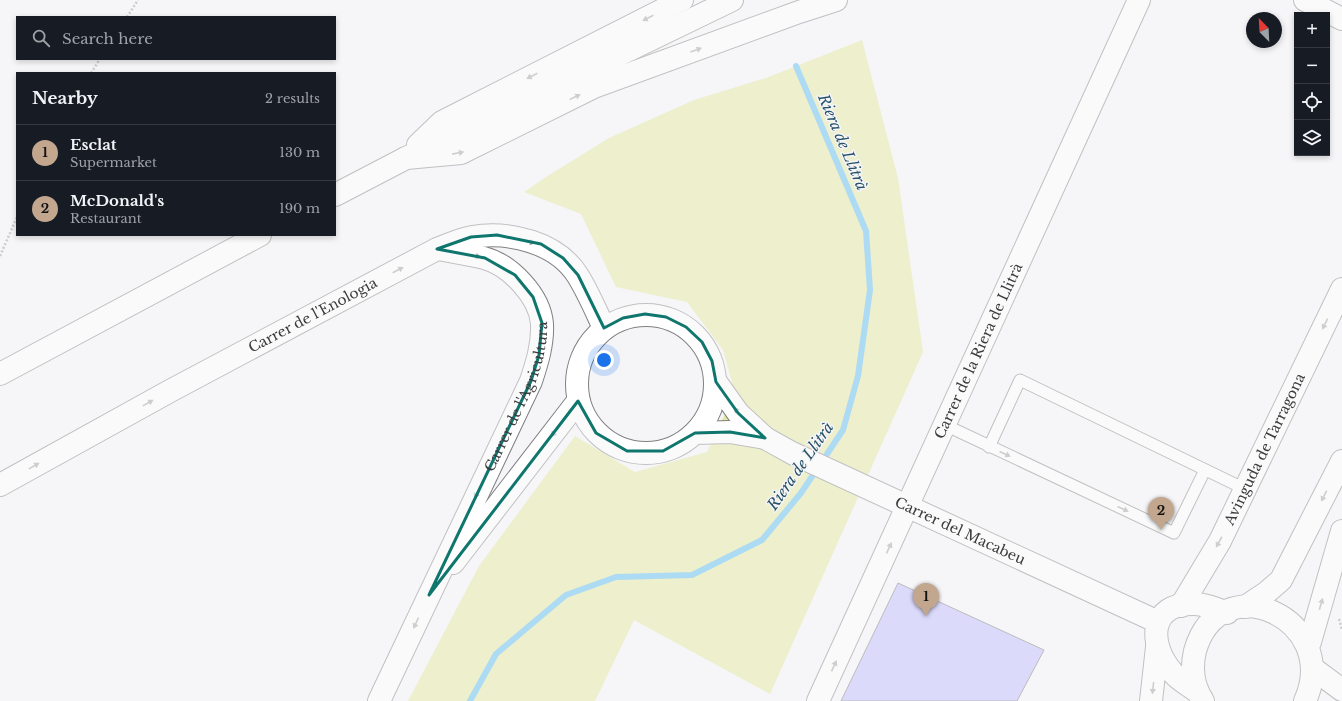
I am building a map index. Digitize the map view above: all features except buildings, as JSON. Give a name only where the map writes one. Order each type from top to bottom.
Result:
[{"type":"main road","points":[[406,158],[442,122],[682,0]]},
{"type":"main road","points":[[336,194],[406,158],[732,0]]},
{"type":"main road","points":[[406,158],[461,153],[594,88],[799,12],[836,0]]},
{"type":"main road","name":"Carrer de la Riera de Llitrà","points":[[818,701],[1139,0]]},
{"type":"main road","points":[[1305,0],[1342,19]]},
{"type":"main road","name":"Carrer de l'Enologia","points":[[0,485],[170,391],[437,249],[471,237],[497,235],[541,244],[563,258],[578,275],[604,328]]},
{"type":"main road","points":[[0,374],[258,236]]},
{"type":"main road","name":"Carrer de l'Agricultura","points":[[379,701],[530,381],[539,355],[542,323],[533,297],[515,275],[485,258],[437,249]]},
{"type":"main road","name":"Avinguda de Tarragona","points":[[1181,606],[1220,541],[1342,289]]},
{"type":"main road","points":[[645,314],[666,317],[686,326],[702,342],[712,361],[716,382],[711,407],[706,418],[695,433],[680,444],[663,451],[645,453],[627,451],[610,444],[596,433],[585,418],[578,401],[576,381],[580,361],[590,343],[604,328],[623,318],[645,314]]},
{"type":"main road","name":"Carrer del Macabeu","points":[[716,382],[738,413],[765,438],[792,453],[908,505],[1158,622]]},
{"type":"main road","name":"Carrer de l'Agricultura","points":[[429,596],[578,401]]},
{"type":"main road","name":"Carrer del Macabeu","points":[[695,433],[730,432],[765,438]]},
{"type":"main road","points":[[1200,696],[1193,674],[1193,660],[1197,646],[1205,630],[1212,623],[1266,593],[1281,580],[1342,461]]},
{"type":"main road","points":[[1310,642],[1342,531]]},
{"type":"main road","points":[[1200,696],[1174,674],[1165,663],[1155,640],[1158,622],[1168,611],[1181,606],[1194,604],[1236,610],[1268,608],[1283,614],[1296,623],[1310,642],[1314,656],[1315,670],[1312,687],[1305,701]]},
{"type":"main road","points":[[1151,701],[1157,647]]},
{"type":"main road","points":[[1315,670],[1342,690]]},
{"type":"lane","points":[[989,447],[1020,380],[1245,489]]},
{"type":"lane","points":[[945,426],[1174,533],[1204,470]]},
{"type":"path","points":[[128,16],[138,0]]},
{"type":"path","points":[[92,72],[99,60]]},
{"type":"path","points":[[0,256],[16,219]]},
{"type":"highlighted area","points":[[497,235],[541,244],[563,258],[578,275],[604,328],[623,318],[645,314],[666,317],[686,327],[702,342],[712,361],[716,382],[738,413],[765,438],[730,432],[695,433],[663,451],[627,451],[596,433],[578,401],[429,595],[531,381],[539,355],[542,323],[533,297],[515,275],[485,258],[437,249],[471,237]]},
{"type":"green space","points":[[862,40],[898,178],[923,352],[770,694],[634,620],[595,701],[408,701],[479,566],[575,436],[635,472],[707,452],[735,393],[723,350],[687,302],[616,287],[581,214],[524,192],[609,138],[694,100],[766,78]]},
{"type":"waterway","name":"Riera de Llitrà","points":[[470,701],[496,654],[566,595],[616,577],[692,575],[762,540],[801,493],[843,430],[858,376],[870,290],[866,231],[796,66]]},
{"type":"place","name":"McDonald's","points":[[1161,530]]},
{"type":"place","name":"Esclat","points":[[926,616]]}]
